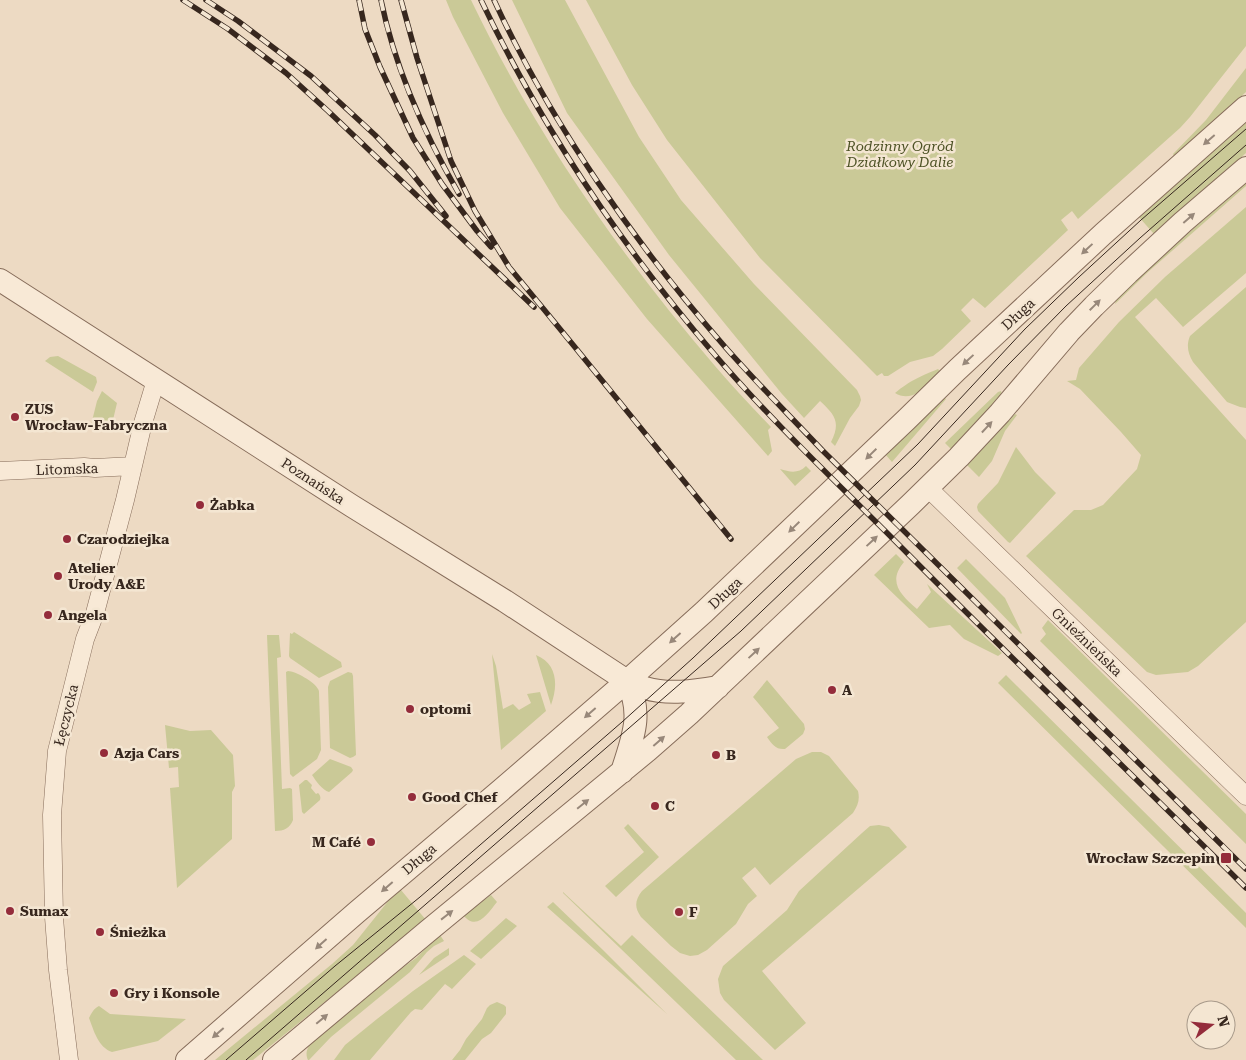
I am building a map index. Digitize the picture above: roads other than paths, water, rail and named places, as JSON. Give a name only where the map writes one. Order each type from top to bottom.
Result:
[{"type":"street","name":"Długa","points":[[187,1060],[508,784],[704,612],[957,370],[1103,234],[1246,108]]},
{"type":"street","points":[[274,1060],[622,772],[718,687],[959,457],[995,419],[1069,332],[1094,306],[1177,228],[1246,168]]},
{"type":"street","name":"Poznańska","points":[[0,280],[352,506],[505,601],[626,681],[663,692],[687,692],[718,687]]},
{"type":"street","name":"Łęczycka","points":[[69,1060],[54,917],[52,815],[58,751],[85,639],[95,612],[143,423],[156,380]]},
{"type":"street","name":"Litomska","points":[[0,471],[133,466]]},
{"type":"street","name":"Gnieźnieńska","points":[[928,488],[1246,796]]},
{"type":"street","points":[[622,772],[634,735],[636,718],[632,692],[626,681]]},
{"type":"tram line","points":[[226,1060],[335,966],[420,897],[693,658],[918,444],[1025,329],[1079,277],[1141,220],[1246,129]]},
{"type":"tram line","points":[[246,1060],[741,631],[915,465],[1066,306],[1246,145]]},
{"type":"railway","points":[[183,0],[228,29],[286,73],[534,307]]},
{"type":"railway","points":[[206,0],[238,21],[311,76],[375,135],[410,171],[446,216]]},
{"type":"railway","points":[[359,0],[365,29],[380,67],[413,138],[442,184],[491,247]]},
{"type":"railway","points":[[381,0],[394,51],[412,100],[434,148],[459,194]]},
{"type":"railway","points":[[401,0],[417,58],[451,161],[475,211],[509,267],[731,539]]},
{"type":"railway","points":[[481,0],[530,94],[586,185],[648,272],[715,355],[810,456],[1246,888]]},
{"type":"railway","points":[[494,0],[542,92],[598,182],[660,268],[726,348],[822,450],[1246,869]]},
{"type":"place","name":"ZUS Wrocław-Fabryczna","points":[[15,417]]},
{"type":"place","name":"Żabka","points":[[200,505]]},
{"type":"place","name":"Czarodziejka","points":[[67,539]]},
{"type":"place","name":"Atelier Urody A&E","points":[[58,576]]},
{"type":"place","name":"Angela","points":[[48,615]]},
{"type":"place","name":"A","points":[[832,690]]},
{"type":"place","name":"optomi","points":[[410,709]]},
{"type":"place","name":"Azja Cars","points":[[104,753]]},
{"type":"place","name":"B","points":[[716,755]]},
{"type":"place","name":"Good Chef","points":[[412,797]]},
{"type":"place","name":"C","points":[[655,806]]},
{"type":"place","name":"M Café","points":[[371,842]]},
{"type":"place","name":"Wrocław Szczepin","points":[[1226,858]]},
{"type":"place","name":"Sumax","points":[[10,911]]},
{"type":"place","name":"F","points":[[679,912]]},
{"type":"place","name":"Śnieżka","points":[[100,932]]},
{"type":"place","name":"Gry i Konsole","points":[[114,993]]},
{"type":"park label","name":"Rodzinny Ogród Działkowy Dalie","points":[[900,154]]}]
